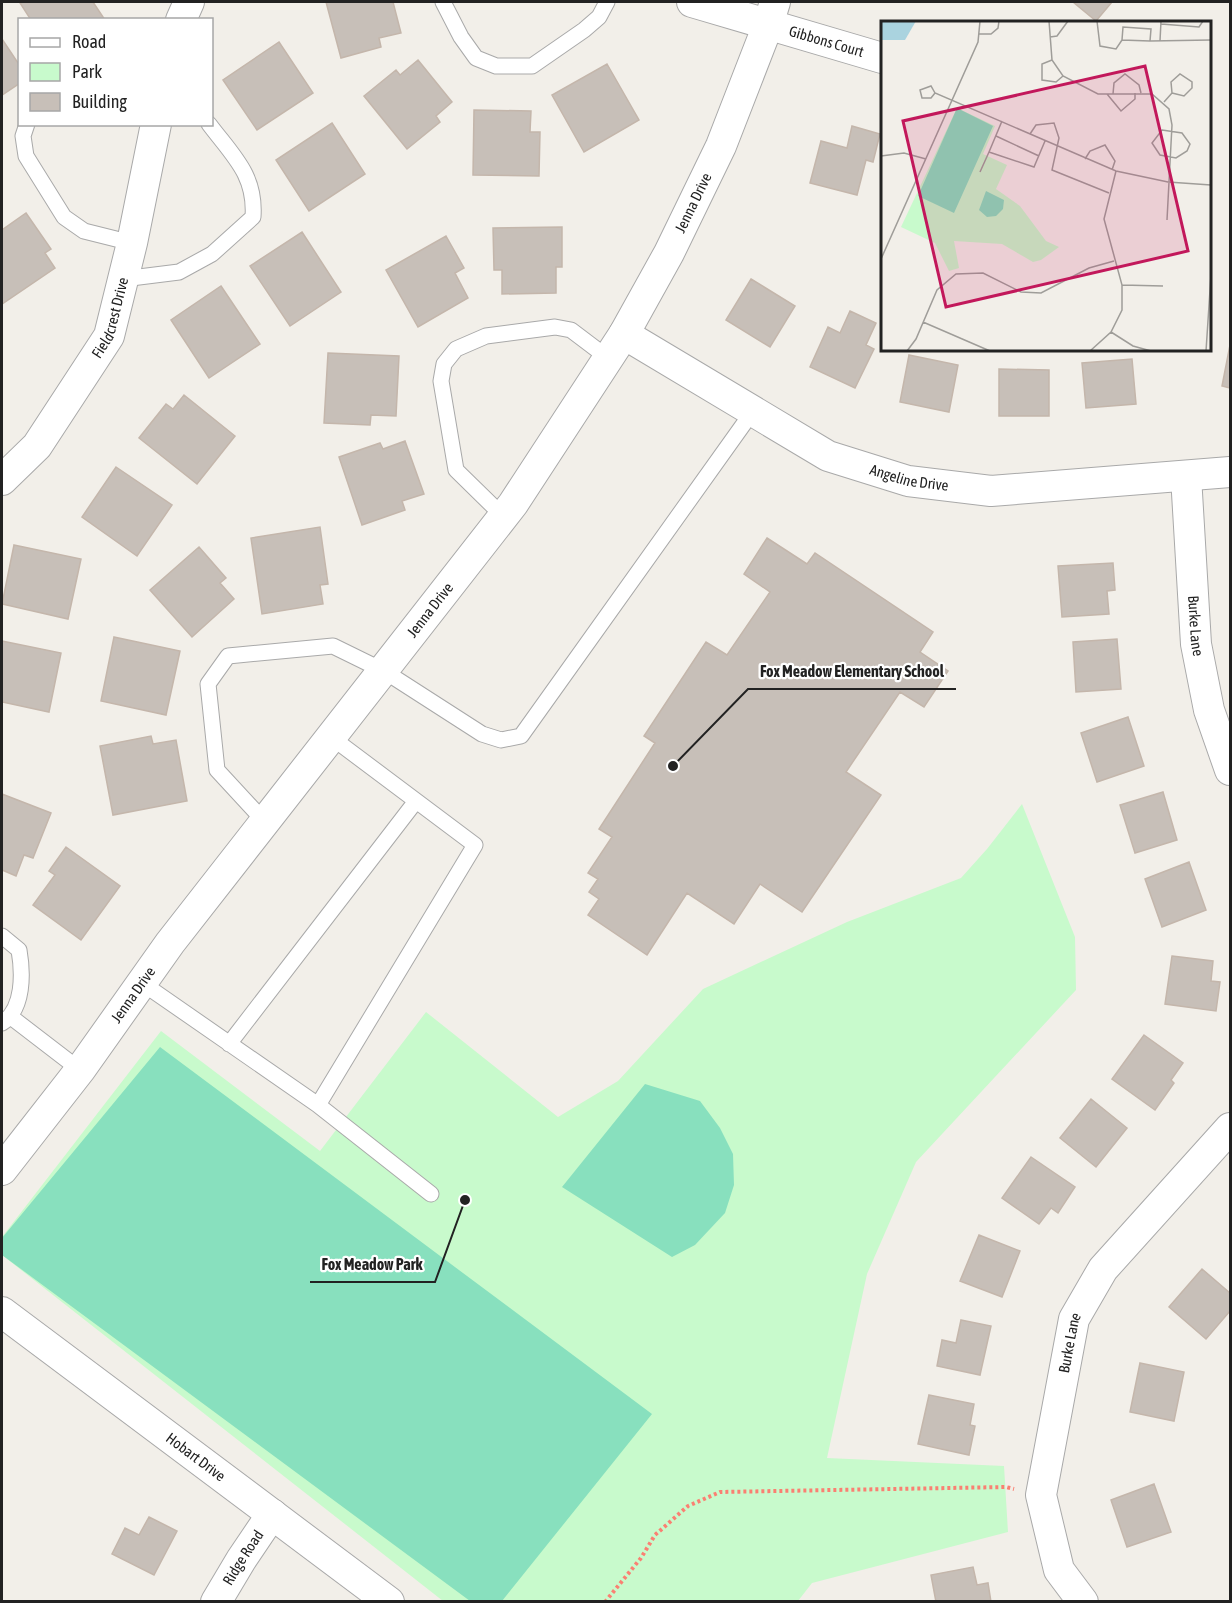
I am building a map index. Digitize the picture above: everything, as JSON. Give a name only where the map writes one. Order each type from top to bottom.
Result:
[{"type":"street","points":[[182,18],[189,2]]},
{"type":"street","points":[[692,2],[772,13]]},
{"type":"street","name":"Gibbons Court","points":[[772,13],[881,58]]},
{"type":"street","name":"Jenna Drive","points":[[2,1170],[80,1070],[170,943],[513,504],[616,346],[669,254],[721,146],[772,13]]},
{"type":"street","name":"Fieldcrest Drive","points":[[2,480],[37,446],[109,336],[132,243],[156,126]]},
{"type":"street","name":"Angeline Drive","points":[[616,346],[753,411],[828,456],[908,480],[991,491],[1230,472]]},
{"type":"street","name":"Burke Lane","points":[[1186,476],[1196,644],[1209,710],[1230,770]]},
{"type":"street","name":"Burke Lane","points":[[1083,1602],[1059,1570],[1041,1495],[1074,1320],[1103,1269],[1230,1128]]},
{"type":"street","name":"Hobart Drive","points":[[2,1312],[389,1602]]},
{"type":"street","name":"Ridge Road","points":[[216,1602],[272,1514]]},
{"type":"lane","points":[[442,2],[461,37],[476,58],[496,66],[532,66],[584,30],[599,17],[607,2]]},
{"type":"lane","points":[[26,126],[23,136],[26,156],[64,217],[84,231],[132,243]]},
{"type":"lane","points":[[123,279],[179,272],[212,254],[253,217],[254,200],[248,178],[210,126]]},
{"type":"lane","points":[[503,516],[456,470],[441,381],[444,364],[456,349],[486,336],[555,327],[571,330],[616,346]]},
{"type":"lane","points":[[265,822],[217,770],[208,684],[228,656],[333,646],[384,670],[482,734],[501,740],[521,736],[753,411]]},
{"type":"lane","points":[[318,1105],[476,845],[331,737]]},
{"type":"lane","points":[[229,1044],[416,801]]},
{"type":"lane","points":[[2,936],[20,950],[22,971],[18,997],[6,1020],[80,1070]]},
{"type":"lane","points":[[142,983],[318,1105],[431,1194]]},
{"type":"path","points":[[605,1602],[641,1558],[655,1535],[688,1506],[720,1492],[1005,1487],[1041,1495]]},
{"type":"green space","points":[[1022,804],[1075,937],[1076,990],[916,1162],[867,1274],[827,1458],[1004,1466],[1008,1532],[812,1583],[798,1601],[443,1601],[2,1255],[2,1237],[161,1031],[320,1151],[426,1012],[558,1117],[618,1081],[703,989],[847,922],[961,878]]},
{"type":"green space","points":[[160,1047],[652,1414],[502,1601],[470,1601],[2,1255],[2,1238]]},
{"type":"green space","points":[[645,1084],[700,1101],[720,1128],[733,1154],[734,1185],[725,1213],[695,1245],[672,1257],[562,1187]]},
{"type":"building","points":[[93,2],[104,18],[30,18],[20,3]]},
{"type":"building","points":[[326,2],[393,2],[401,33],[379,38],[381,47],[341,58]]},
{"type":"building","points":[[1073,2],[1112,2],[1096,21]]},
{"type":"building","points":[[2,39],[18,63],[18,84],[2,95]]},
{"type":"building","points":[[279,42],[313,93],[257,130],[223,80]]},
{"type":"building","points":[[418,60],[452,102],[436,116],[440,122],[407,149],[364,96],[396,70],[400,75]]},
{"type":"building","points":[[607,64],[639,120],[584,152],[552,95]]},
{"type":"building","points":[[474,110],[531,111],[530,132],[540,132],[539,176],[473,175]]},
{"type":"building","points":[[332,123],[365,174],[309,211],[276,160]]},
{"type":"building","points":[[852,126],[880,134],[873,162],[866,160],[857,195],[810,183],[821,141],[847,148]]},
{"type":"building","points":[[26,213],[51,249],[45,253],[55,268],[2,304],[2,230]]},
{"type":"building","points":[[562,227],[562,267],[556,267],[556,293],[502,294],[502,270],[494,270],[493,228]]},
{"type":"building","points":[[302,232],[341,292],[290,326],[250,266]]},
{"type":"building","points":[[446,236],[464,268],[455,273],[468,298],[418,327],[386,270]]},
{"type":"building","points":[[751,279],[795,306],[770,347],[726,320]]},
{"type":"building","points":[[221,286],[260,344],[209,378],[171,320]]},
{"type":"building","points":[[850,311],[876,323],[866,345],[874,349],[855,388],[810,367],[828,327],[840,333]]},
{"type":"building","points":[[1230,345],[1230,388],[1222,386]]},
{"type":"building","points":[[328,353],[399,356],[396,416],[371,415],[370,425],[324,423]]},
{"type":"building","points":[[909,355],[958,365],[949,412],[900,402]]},
{"type":"building","points":[[1132,359],[1136,404],[1086,408],[1082,363]]},
{"type":"building","points":[[999,369],[1049,370],[1049,416],[999,416]]},
{"type":"building","points":[[184,395],[235,436],[197,484],[139,438],[166,404],[173,409]]},
{"type":"building","points":[[405,441],[424,494],[402,501],[405,510],[362,525],[339,457],[380,443],[383,449]]},
{"type":"building","points":[[116,467],[172,505],[137,556],[82,517]]},
{"type":"building","points":[[320,527],[328,584],[320,585],[323,604],[262,614],[251,538]]},
{"type":"building","points":[[767,538],[807,564],[815,553],[933,632],[920,652],[948,671],[924,707],[900,692],[846,772],[881,795],[802,912],[760,884],[734,924],[687,893],[647,955],[588,915],[599,899],[589,892],[598,879],[588,873],[612,837],[599,829],[655,743],[644,736],[706,642],[727,655],[770,592],[744,574]]},
{"type":"building","points":[[14,545],[81,559],[68,619],[2,604]]},
{"type":"building","points":[[199,547],[226,578],[220,583],[234,599],[192,637],[150,590]]},
{"type":"building","points":[[1113,563],[1115,590],[1107,591],[1109,614],[1062,617],[1058,566]]},
{"type":"building","points":[[114,637],[180,651],[166,715],[101,701]]},
{"type":"building","points":[[1117,639],[1121,689],[1076,692],[1073,642]]},
{"type":"building","points":[[2,641],[61,653],[49,712],[2,702]]},
{"type":"building","points":[[1128,717],[1144,766],[1097,782],[1081,733]]},
{"type":"building","points":[[151,736],[153,744],[176,740],[187,801],[113,815],[100,746]]},
{"type":"building","points":[[1163,792],[1177,840],[1135,853],[1120,805]]},
{"type":"building","points":[[2,794],[51,813],[33,858],[24,855],[16,876],[2,870]]},
{"type":"building","points":[[66,847],[120,886],[81,940],[33,905],[55,875],[49,871]]},
{"type":"building","points":[[1189,862],[1206,910],[1162,927],[1145,879]]},
{"type":"building","points":[[1172,956],[1213,961],[1211,981],[1220,982],[1216,1011],[1165,1004]]},
{"type":"building","points":[[1144,1035],[1183,1063],[1171,1080],[1174,1083],[1155,1110],[1112,1079]]},
{"type":"building","points":[[1091,1099],[1127,1128],[1096,1167],[1060,1138]]},
{"type":"building","points":[[1031,1157],[1075,1187],[1058,1213],[1051,1208],[1039,1224],[1002,1198]]},
{"type":"building","points":[[979,1235],[1020,1251],[1002,1297],[960,1281]]},
{"type":"building","points":[[1202,1269],[1230,1293],[1230,1311],[1206,1339],[1169,1307]]},
{"type":"building","points":[[961,1320],[991,1326],[980,1375],[937,1366],[942,1340],[956,1343]]},
{"type":"building","points":[[1140,1363],[1184,1372],[1174,1421],[1130,1412]]},
{"type":"building","points":[[929,1395],[974,1404],[970,1425],[975,1426],[969,1455],[918,1444]]},
{"type":"building","points":[[1154,1484],[1171,1532],[1127,1547],[1111,1500]]},
{"type":"building","points":[[149,1517],[177,1531],[154,1575],[112,1554],[125,1528],[139,1535]]},
{"type":"building","points":[[973,1567],[977,1585],[988,1583],[991,1602],[936,1602],[931,1575]]},
{"type":"place","name":"Fox Meadow Elementary School","points":[[673,766]]},
{"type":"place","name":"Fox Meadow Park","points":[[465,1200]]}]
